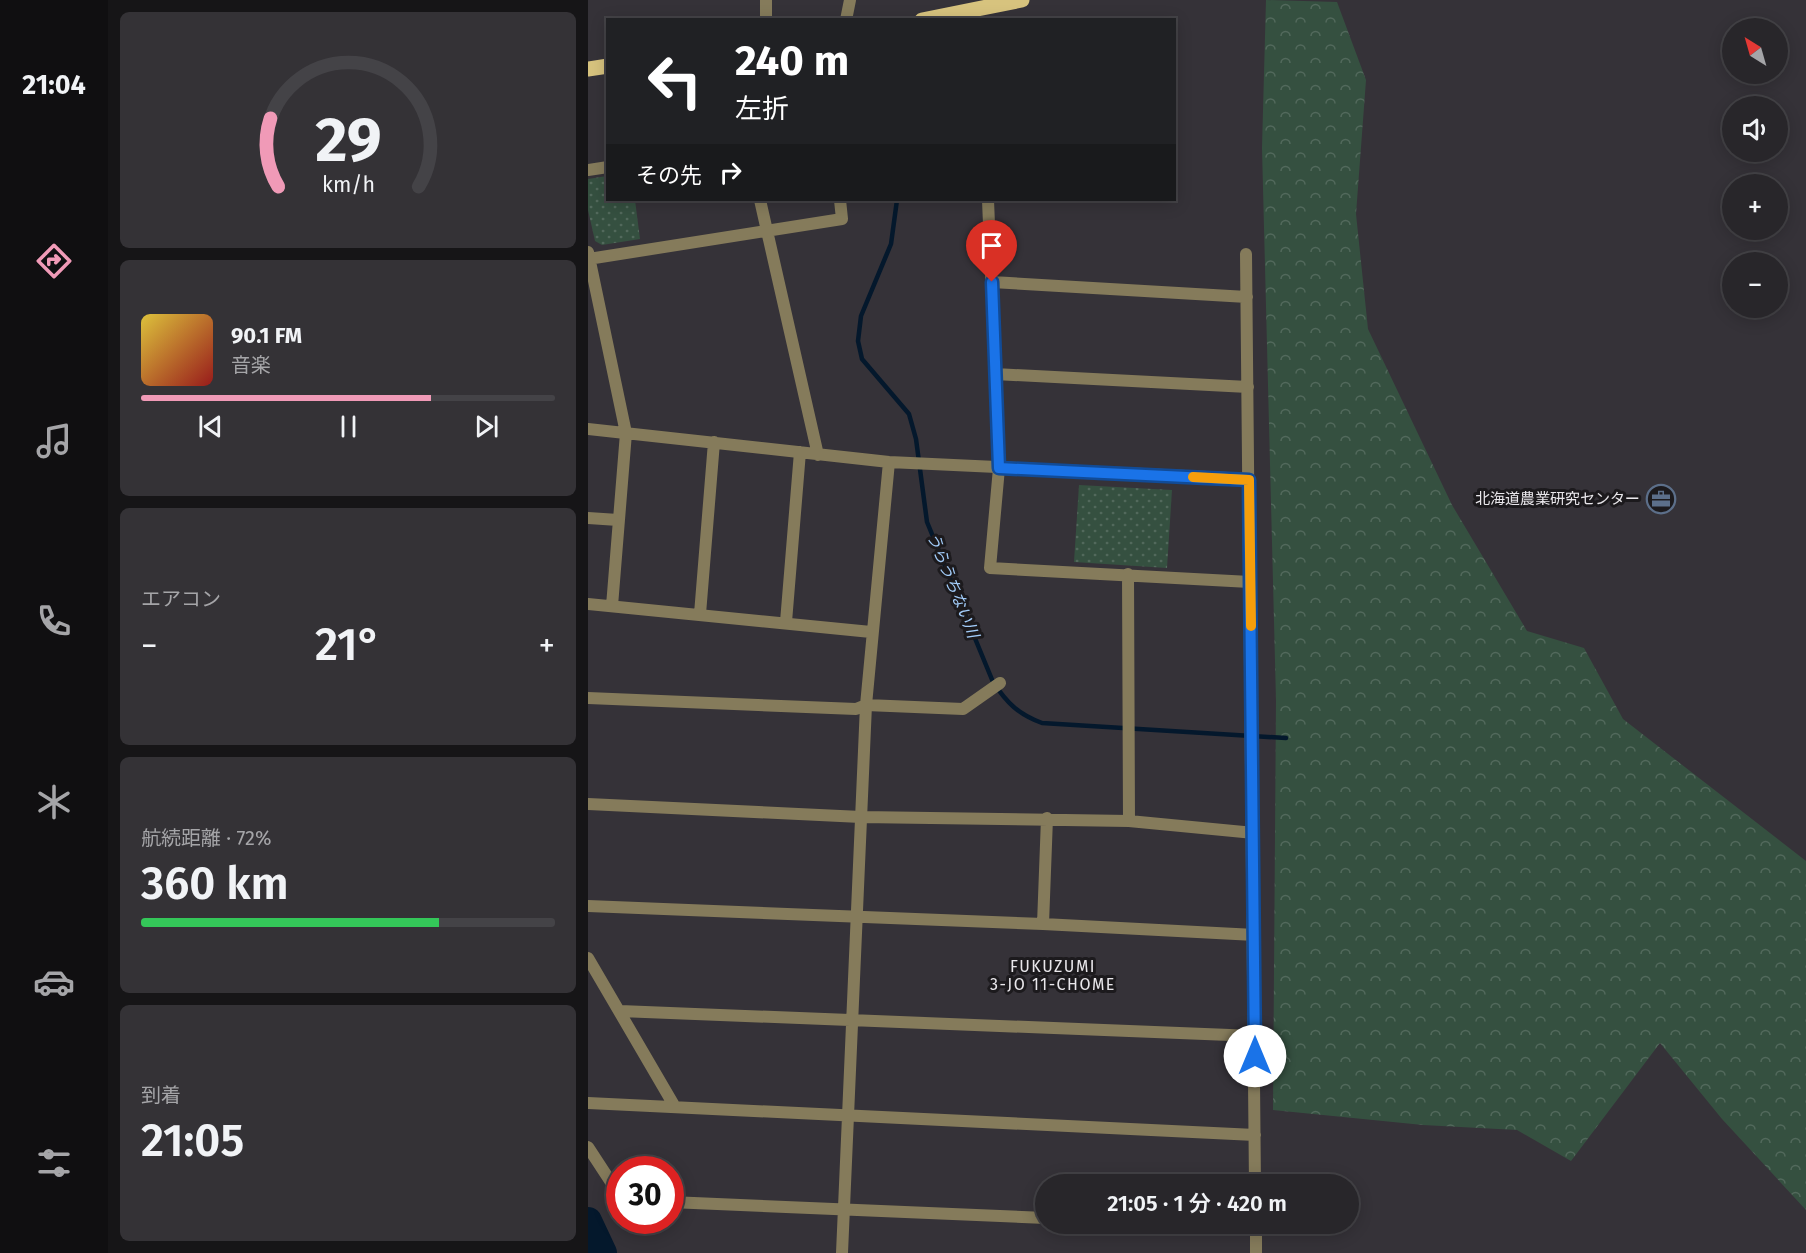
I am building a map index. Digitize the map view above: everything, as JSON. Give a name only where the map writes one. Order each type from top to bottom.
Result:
[{"type":"main road","points":[[946,18],[981,15],[1022,0]]},
{"type":"main road","points":[[588,69],[606,66]]},
{"type":"street","points":[[766,0],[766,18]]},
{"type":"street","points":[[846,18],[850,0]]},
{"type":"street","points":[[588,170],[606,167]]},
{"type":"street","points":[[760,201],[818,455]]},
{"type":"street","points":[[612,606],[626,433],[588,257],[842,219],[840,201]]},
{"type":"street","points":[[988,201],[999,468],[990,568],[1250,582]]},
{"type":"street","points":[[1246,254],[1254,833],[1256,1174]]},
{"type":"street","points":[[992,282],[1247,297]]},
{"type":"street","points":[[995,374],[1248,387]]},
{"type":"street","points":[[588,429],[889,462],[1249,480]]},
{"type":"street","points":[[700,614],[714,442]]},
{"type":"street","points":[[786,622],[800,452]]},
{"type":"street","points":[[842,1253],[866,705],[871,632],[889,462]]},
{"type":"street","points":[[588,518],[618,520]]},
{"type":"street","points":[[1128,574],[1129,821]]},
{"type":"street","points":[[588,604],[871,632]]},
{"type":"street","points":[[588,698],[856,709],[866,705],[963,709],[1000,683]]},
{"type":"street","points":[[588,804],[861,817],[1129,821],[1254,833]]},
{"type":"street","points":[[1043,924],[1047,818]]},
{"type":"street","points":[[588,906],[1255,935]]},
{"type":"street","points":[[588,958],[675,1107]]},
{"type":"street","points":[[620,1011],[1255,1036]]},
{"type":"street","points":[[588,1103],[848,1114],[1255,1136]]},
{"type":"street","points":[[588,1147],[606,1175]]},
{"type":"street","points":[[684,1203],[1035,1218]]},
{"type":"street","points":[[1256,1234],[1256,1253]]},
{"type":"green space","points":[[1266,0],[1337,2],[1366,80],[1356,214],[1368,329],[1452,505],[1527,631],[1584,648],[1623,719],[1806,861],[1806,1210],[1722,1119],[1660,1043],[1571,1161],[1517,1130],[1423,1125],[1273,1110],[1276,700],[1262,148]]},
{"type":"green space","points":[[606,176],[606,201],[635,201],[640,239],[602,245],[595,241],[588,210],[588,179]]},
{"type":"green space","points":[[1079,485],[1172,490],[1167,568],[1074,562]]},
{"type":"waterway","name":"うらうちない川","points":[[897,201],[891,244],[861,316],[858,341],[862,359],[909,414],[916,439],[927,522],[993,682],[998,689],[1020,712],[1042,723],[1286,738]]},
{"type":"waterway","points":[[588,1221],[603,1253]]},
{"type":"slow traffic","points":[[1193,477],[1249,480],[1251,626]]},
{"type":"place","name":"北海道農業研究センター","points":[[1661,499]]},
{"type":"district","name":"FUKUZUMI 3-JO 11-CHOME","points":[[1053,975]]},
{"type":"route","points":[[992,282],[999,468],[1249,480],[1255,1056]]}]
